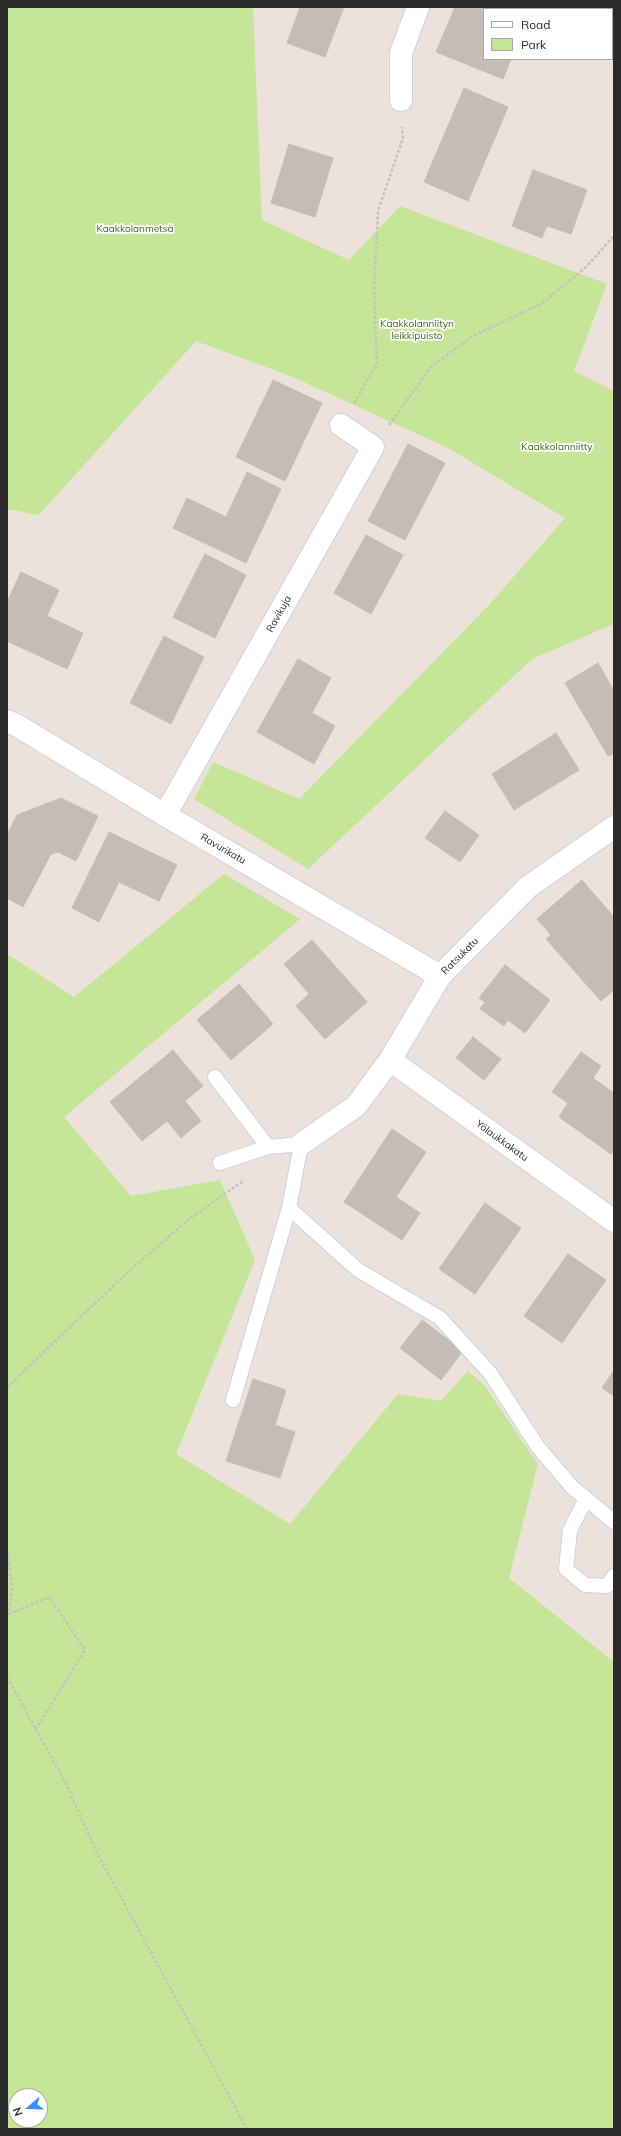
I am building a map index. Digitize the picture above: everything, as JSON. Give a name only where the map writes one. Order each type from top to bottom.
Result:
[{"type":"street","points":[[401,100],[401,53],[418,7]]},
{"type":"street","points":[[341,425],[373,447]]},
{"type":"street","name":"Ravikuja","points":[[165,814],[373,447]]},
{"type":"street","name":"Ravurikatu","points":[[7,721],[18,726],[440,976]]},
{"type":"street","name":"Ratsukatu","points":[[301,1144],[356,1106],[390,1060],[440,976],[528,887],[614,827]]},
{"type":"street","name":"Yölaukkakatu","points":[[390,1060],[614,1222]]},
{"type":"lane","points":[[215,1077],[268,1147]]},
{"type":"lane","points":[[220,1163],[268,1147],[301,1144],[289,1208],[233,1400]]},
{"type":"lane","points":[[289,1208],[358,1270],[440,1318],[490,1373],[538,1447],[572,1487],[614,1522]]},
{"type":"lane","points":[[586,1499],[570,1530],[566,1569],[585,1585],[607,1586],[614,1576]]},
{"type":"path","points":[[341,425],[377,364],[374,290],[378,211],[403,138],[401,100]]},
{"type":"path","points":[[373,447],[431,367],[473,336],[541,304],[586,267],[614,236]]},
{"type":"path","points":[[7,1387],[129,1271],[192,1217],[245,1180]]},
{"type":"path","points":[[7,1548],[12,1585],[9,1614],[49,1597],[84,1650],[36,1729]]},
{"type":"path","points":[[7,1677],[66,1784],[97,1853],[247,2129]]},
{"type":"green space","points":[[7,7],[253,7],[262,220],[349,260],[400,206],[607,284],[574,371],[614,391],[614,624],[532,659],[308,869],[194,799],[213,762],[299,799],[489,605],[565,518],[448,448],[293,377],[196,341],[39,515],[7,509]]},
{"type":"green space","points":[[224,874],[300,919],[64,1117],[131,1196],[220,1180],[255,1260],[176,1454],[290,1524],[398,1394],[441,1401],[468,1371],[484,1385],[538,1464],[509,1578],[614,1662],[614,2129],[7,2129],[7,954],[74,997]]},
{"type":"building","points":[[300,7],[344,7],[325,57],[287,43]]},
{"type":"building","points":[[455,7],[505,7],[483,8],[483,60],[511,60],[503,79],[436,52]]},
{"type":"building","points":[[464,88],[508,107],[468,201],[424,182]]},
{"type":"building","points":[[289,144],[333,158],[315,217],[271,203]]},
{"type":"building","points":[[533,170],[587,190],[571,234],[547,226],[542,238],[512,226]]},
{"type":"building","points":[[273,380],[322,403],[285,481],[236,457]]},
{"type":"building","points":[[408,444],[445,463],[405,540],[368,521]]},
{"type":"building","points":[[247,472],[281,489],[246,563],[173,528],[187,498],[226,517]]},
{"type":"building","points":[[366,535],[403,555],[371,614],[334,593]]},
{"type":"building","points":[[205,554],[246,575],[215,638],[173,617]]},
{"type":"building","points":[[21,572],[59,590],[47,616],[83,633],[67,669],[7,641],[7,602]]},
{"type":"building","points":[[164,636],[204,657],[171,724],[130,703]]},
{"type":"building","points":[[298,659],[331,678],[312,713],[335,726],[314,764],[257,732]]},
{"type":"building","points":[[598,663],[614,691],[614,753],[608,756],[565,683]]},
{"type":"building","points":[[556,733],[579,770],[514,810],[492,774]]},
{"type":"building","points":[[61,798],[98,816],[76,861],[58,852],[51,854],[23,907],[7,898],[7,835],[17,815]]},
{"type":"building","points":[[445,811],[479,835],[460,862],[425,838]]},
{"type":"building","points":[[109,832],[177,865],[159,901],[119,882],[99,922],[72,908]]},
{"type":"building","points":[[582,880],[614,917],[614,990],[601,1001],[546,939],[551,935],[537,919]]},
{"type":"building","points":[[312,940],[367,1002],[325,1039],[296,1006],[309,994],[284,964]]},
{"type":"building","points":[[505,965],[550,1000],[525,1033],[508,1020],[504,1026],[480,1009],[485,1002],[479,998]]},
{"type":"building","points":[[239,984],[273,1024],[231,1060],[197,1020]]},
{"type":"building","points":[[473,1037],[501,1059],[484,1080],[456,1058]]},
{"type":"building","points":[[173,1050],[203,1086],[185,1101],[201,1121],[181,1138],[167,1121],[142,1141],[110,1102]]},
{"type":"building","points":[[581,1052],[601,1066],[593,1078],[614,1093],[614,1149],[611,1154],[559,1117],[568,1103],[552,1092]]},
{"type":"building","points":[[392,1129],[426,1152],[396,1197],[420,1213],[402,1240],[344,1202]]},
{"type":"building","points":[[485,1203],[521,1228],[475,1294],[439,1269]]},
{"type":"building","points":[[568,1254],[606,1280],[562,1343],[524,1316]]},
{"type":"building","points":[[422,1320],[463,1351],[441,1380],[400,1348]]},
{"type":"building","points":[[614,1370],[614,1396],[602,1388]]},
{"type":"building","points":[[253,1379],[286,1390],[275,1425],[295,1432],[280,1478],[226,1461]]},
{"type":"park label","name":"Kaakkolanmetsä","points":[[135,229]]},
{"type":"park label","name":"Kaakkolanniityn leikkipuisto","points":[[417,330]]},
{"type":"park label","name":"Kaakkolanniitty","points":[[557,447]]}]
